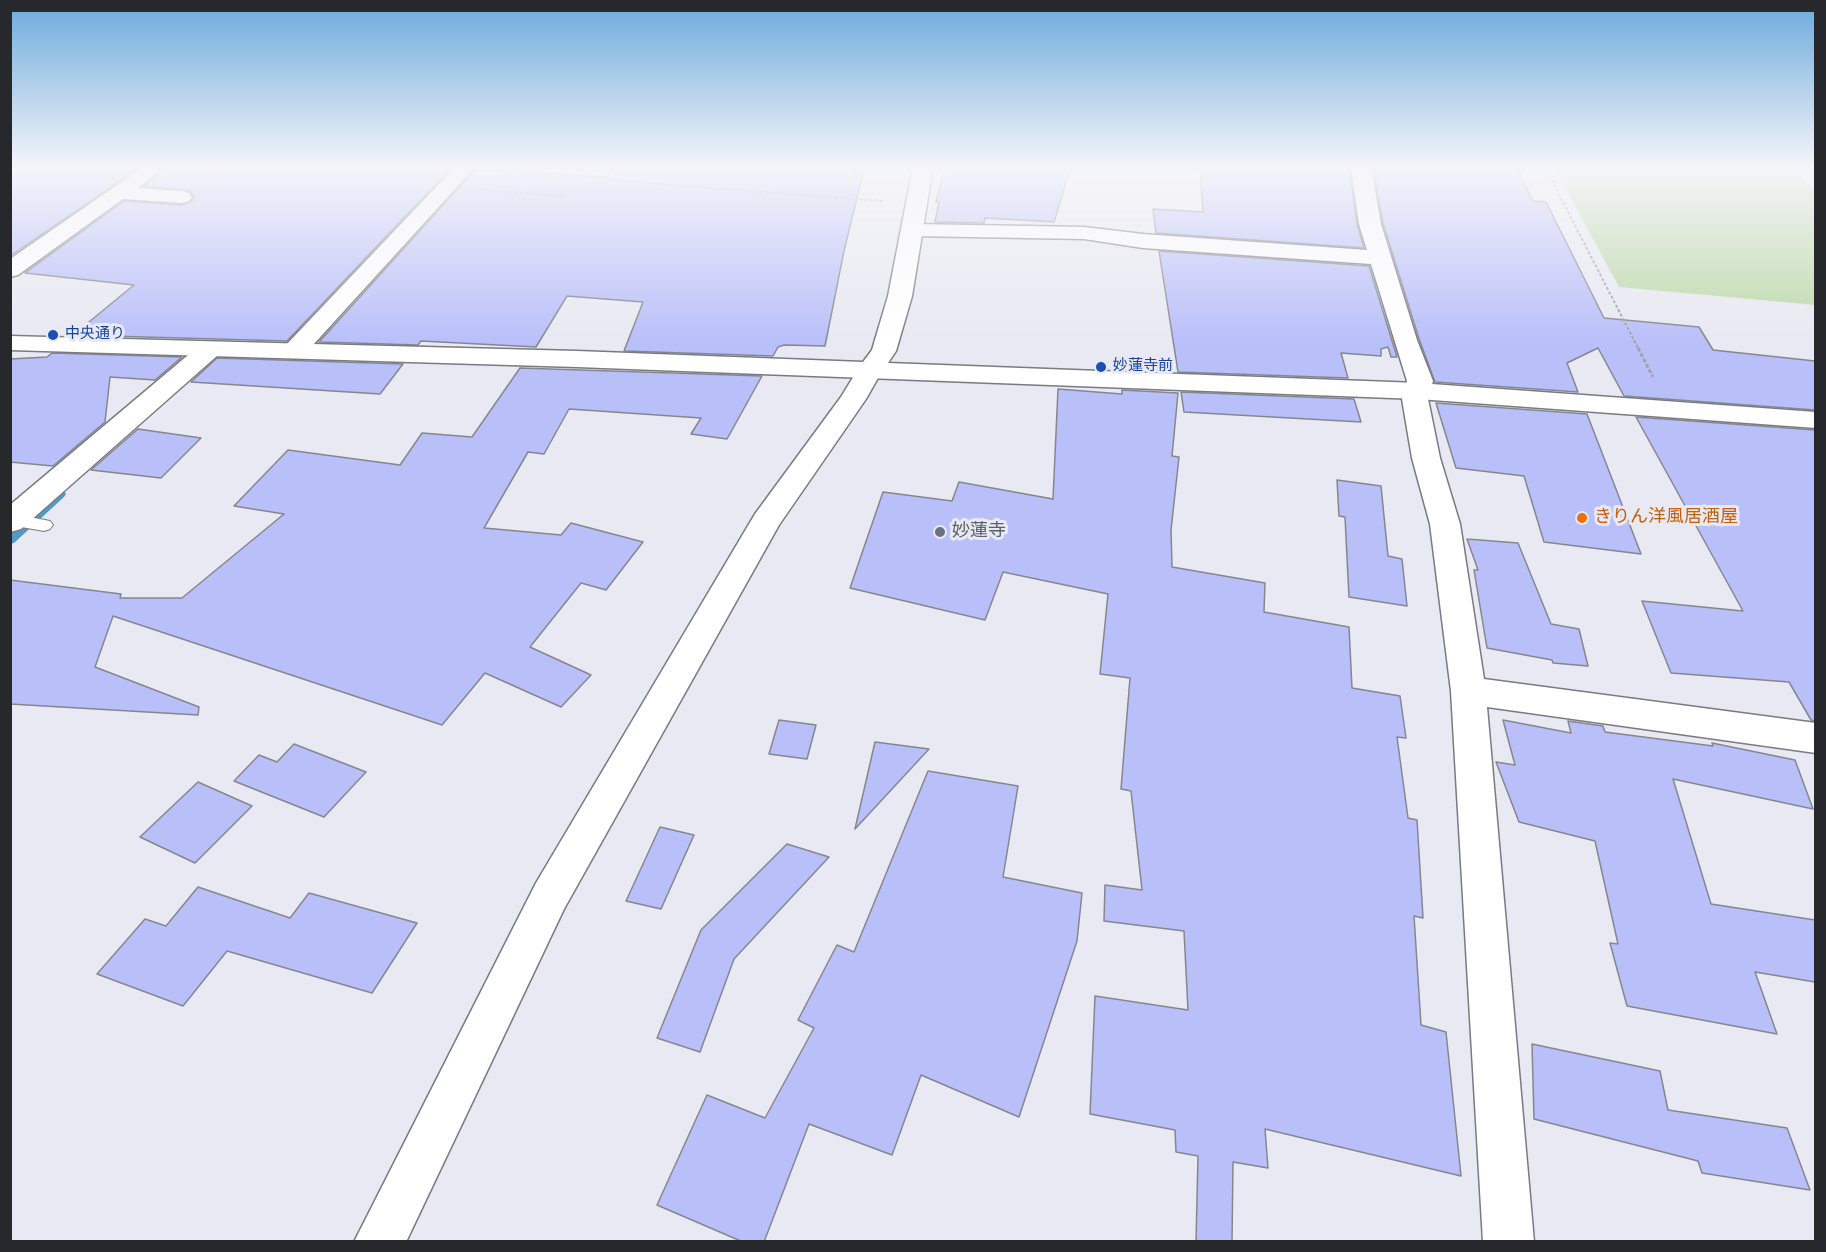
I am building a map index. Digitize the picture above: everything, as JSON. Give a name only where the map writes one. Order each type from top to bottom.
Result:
[{"type":"street","points":[[10,270],[73,225]]},
{"type":"street","points":[[294,351],[410,225]]},
{"type":"street","points":[[379,1242],[550,896],[766,521],[854,399],[869,371],[884,351],[900,296],[914,225]]},
{"type":"street","points":[[1371,225],[1420,381],[1415,399],[1426,458],[1445,524],[1468,691],[1509,1242]]},
{"type":"street","points":[[913,230],[1084,233],[1143,241],[1380,258]]},
{"type":"street","points":[[10,344],[577,359],[1418,391],[1815,420]]},
{"type":"street","points":[[12,521],[209,350]]},
{"type":"street","points":[[1468,691],[1815,738]]},
{"type":"lane","points":[[12,521],[44,525]]},
{"type":"path","points":[[1575,225],[1648,368],[1673,409]]},
{"type":"green space","points":[[1586,225],[1815,225],[1815,305],[1619,287]]},
{"type":"building","points":[[10,225],[55,225],[10,256]]},
{"type":"building","points":[[90,225],[397,225],[287,341],[73,335],[134,285],[25,273]]},
{"type":"building","points":[[425,225],[850,225],[825,346],[784,345],[778,347],[773,356],[624,351],[643,302],[567,296],[536,347],[421,341],[418,345],[319,342]]},
{"type":"building","points":[[1155,225],[1357,225],[1364,248],[1156,233]]},
{"type":"building","points":[[1384,225],[1558,225],[1604,318],[1699,327],[1713,350],[1815,361],[1815,410],[1624,396],[1598,348],[1567,363],[1578,392],[1435,382],[1419,339]]},
{"type":"building","points":[[1159,251],[1369,266],[1397,357],[1391,357],[1388,347],[1381,349],[1381,356],[1341,353],[1348,378],[1178,372]]},
{"type":"building","points":[[52,353],[182,357],[155,380],[110,377],[105,422],[53,466],[10,462],[10,359],[47,357]]},
{"type":"building","points":[[217,358],[403,364],[380,394],[191,382]]},
{"type":"building","points":[[520,368],[762,376],[727,439],[691,434],[701,418],[569,409],[544,454],[528,452],[484,528],[561,535],[571,523],[643,542],[606,590],[581,583],[530,647],[591,675],[561,707],[485,673],[442,725],[113,616],[95,667],[199,707],[198,715],[10,704],[10,580],[121,594],[120,598],[182,598],[284,514],[234,506],[288,450],[400,465],[422,433],[472,437]]},
{"type":"building","points":[[1058,389],[1122,394],[1122,390],[1178,393],[1172,456],[1179,457],[1171,530],[1172,567],[1265,583],[1264,612],[1349,627],[1352,688],[1400,696],[1406,738],[1397,737],[1408,818],[1417,820],[1423,918],[1414,916],[1421,1025],[1446,1032],[1461,1176],[1265,1129],[1268,1168],[1233,1162],[1232,1242],[1196,1242],[1198,1156],[1176,1152],[1175,1130],[1090,1114],[1095,996],[1188,1010],[1184,931],[1104,921],[1105,885],[1142,890],[1131,791],[1121,789],[1130,678],[1100,674],[1108,594],[1003,572],[985,620],[850,588],[883,492],[952,501],[959,482],[1053,499]]},
{"type":"building","points":[[1181,392],[1354,399],[1361,422],[1184,412]]},
{"type":"building","points":[[1436,403],[1587,414],[1641,554],[1544,542],[1524,476],[1456,468]]},
{"type":"building","points":[[1636,417],[1815,430],[1815,721],[1811,720],[1789,682],[1671,673],[1642,601],[1743,611]]},
{"type":"building","points":[[138,429],[201,438],[161,478],[91,470]]},
{"type":"building","points":[[1337,480],[1381,486],[1388,556],[1402,559],[1407,606],[1349,597],[1345,517],[1339,516]]},
{"type":"building","points":[[1467,539],[1518,543],[1551,624],[1579,629],[1588,666],[1553,663],[1552,660],[1487,648],[1474,570],[1478,570]]},
{"type":"building","points":[[779,720],[816,725],[807,759],[769,754]]},
{"type":"building","points":[[1503,720],[1571,733],[1568,721],[1603,726],[1605,732],[1713,746],[1712,743],[1795,760],[1813,809],[1673,779],[1711,904],[1815,920],[1815,982],[1755,972],[1777,1034],[1627,1006],[1610,943],[1618,944],[1595,841],[1519,822],[1496,762],[1515,765]]},
{"type":"building","points":[[875,742],[929,749],[855,829]]},
{"type":"building","points":[[294,744],[366,772],[324,817],[234,781],[259,755],[277,762]]},
{"type":"building","points":[[928,771],[1018,786],[1003,877],[1082,893],[1077,941],[1019,1117],[921,1075],[892,1155],[809,1124],[764,1242],[743,1242],[657,1205],[707,1095],[765,1118],[814,1028],[798,1020],[837,945],[854,952]]},
{"type":"building","points":[[198,782],[252,806],[195,863],[140,837]]},
{"type":"building","points":[[660,827],[694,835],[661,909],[626,901]]},
{"type":"building","points":[[787,844],[829,857],[734,959],[700,1052],[657,1038],[701,930]]},
{"type":"building","points":[[198,887],[290,918],[309,893],[417,923],[372,993],[227,951],[183,1006],[97,974],[145,919],[166,926]]},
{"type":"building","points":[[1532,1044],[1660,1071],[1668,1110],[1787,1128],[1810,1190],[1702,1173],[1698,1161],[1534,1119]]},
{"type":"waterway","points":[[10,540],[60,494]]},
{"type":"place","name":"中央通り","points":[[53,335]]},
{"type":"place","name":"妙蓮寺前","points":[[1101,367]]},
{"type":"place","name":"きりん洋風居酒屋","points":[[1582,518]]},
{"type":"place","name":"妙蓮寺","points":[[940,532]]}]
